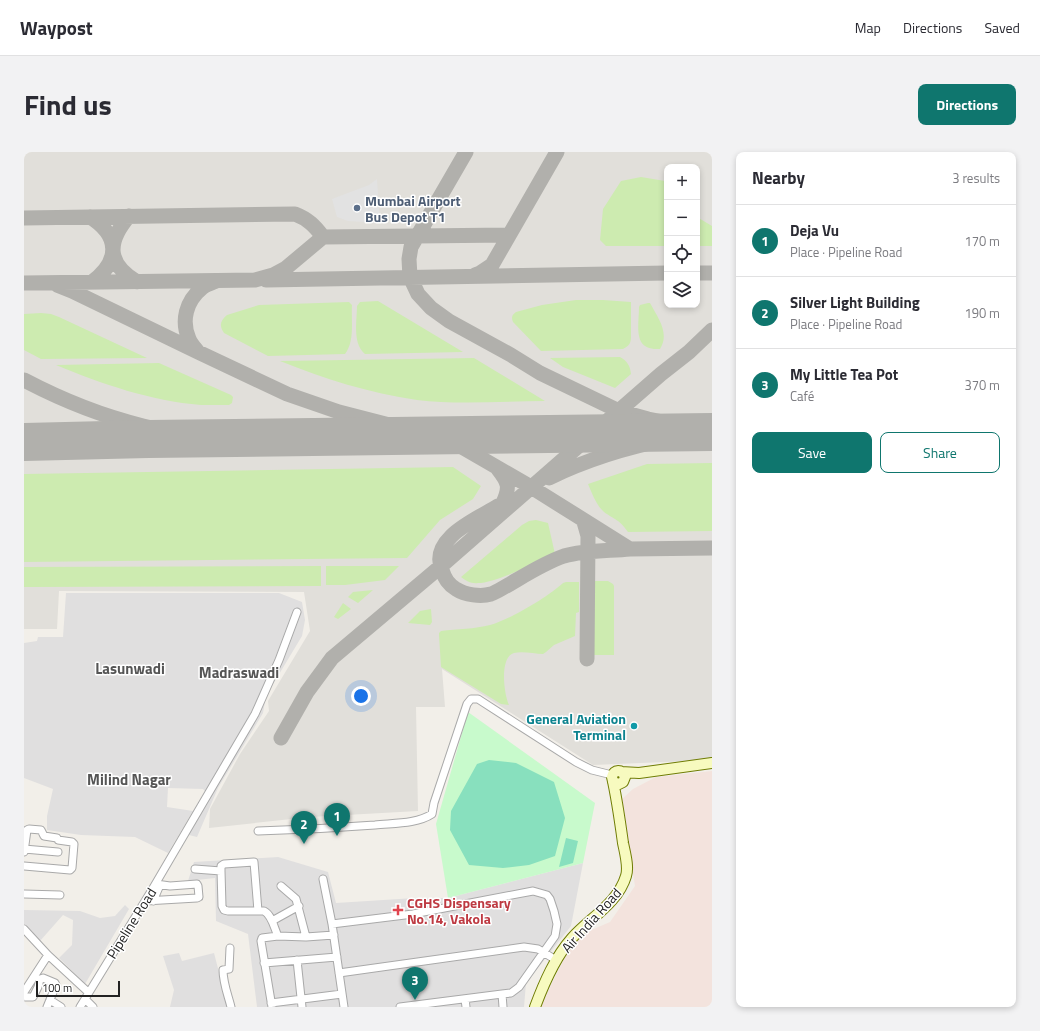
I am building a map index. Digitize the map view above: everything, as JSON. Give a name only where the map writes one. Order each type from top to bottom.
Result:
[{"type":"street","name":"Pipeline Road","points":[[80,1007],[145,901],[157,886],[182,838],[255,714],[279,660],[297,612]]},
{"type":"street","points":[[258,831],[320,829],[400,822],[426,818],[432,814],[434,803],[467,704],[471,699],[478,699],[576,762],[592,770],[618,779],[639,773],[712,763]]},
{"type":"street","name":"Air India Road","points":[[535,1007],[542,988],[556,960],[572,938],[599,913],[614,897],[623,884],[626,875],[626,861],[618,805],[618,779]]},
{"type":"street","points":[[24,866],[70,870],[72,868],[74,844],[72,842],[44,836],[41,830],[29,828],[27,830],[24,851],[58,852]]},
{"type":"street","points":[[258,911],[254,862],[224,864],[221,866],[222,906],[224,910],[267,912],[278,936]]},
{"type":"street","points":[[195,869],[221,871]]},
{"type":"street","points":[[323,880],[334,935],[344,1007]]},
{"type":"street","points":[[145,901],[153,901],[197,898],[199,896],[198,886],[197,884],[157,886],[153,901]]},
{"type":"street","points":[[281,886],[293,896],[299,906],[306,937]]},
{"type":"street","points":[[332,924],[413,914],[533,891],[547,895],[550,899],[557,924],[555,936],[519,987],[511,993],[465,999],[445,1004],[404,1007]]},
{"type":"street","points":[[24,894],[60,895]]},
{"type":"street","points":[[272,921],[299,906]]},
{"type":"street","points":[[24,929],[48,955],[88,992]]},
{"type":"street","points":[[334,935],[306,937],[278,936],[262,938],[261,943],[272,1005],[302,1003],[342,994]]},
{"type":"street","points":[[339,973],[524,947],[532,947],[544,952],[556,960]]},
{"type":"street","points":[[230,948],[229,968],[223,970],[223,975],[232,1007]]},
{"type":"street","points":[[24,992],[48,955]]},
{"type":"street","points":[[264,962],[337,957]]},
{"type":"street","points":[[297,960],[302,1003]]},
{"type":"street","points":[[24,997],[33,997],[40,979],[43,978],[55,983],[56,985],[49,1003],[61,1007]]},
{"type":"street","points":[[502,994],[504,1007]]},
{"type":"street","points":[[85,999],[93,1007]]},
{"type":"street","points":[[465,999],[466,1007]]},
{"type":"shaded area","points":[[24,152],[712,152],[712,760],[593,765],[442,669],[445,707],[416,707],[418,811],[310,817],[209,828],[210,809],[240,754],[269,711],[268,701],[310,631],[304,592],[59,591],[57,629],[24,629]]},
{"type":"shaded area","name":"Mumbai Airport Bus Depot T1","points":[[377,179],[380,223],[348,221],[337,217],[332,199],[369,185]]},
{"type":"shaded area","points":[[66,593],[279,593],[302,602],[305,620],[302,636],[266,696],[263,713],[218,788],[197,837],[185,834],[207,794],[203,789],[168,788],[167,807],[193,811],[168,853],[135,837],[81,835],[47,830],[47,816],[53,789],[24,778],[24,643],[37,641],[38,637],[63,637]]},
{"type":"shaded area","points":[[712,771],[712,1007],[540,1007],[575,937],[610,922],[635,886],[621,800],[633,789],[656,777]]},
{"type":"shaded area","points":[[278,857],[328,872],[336,903],[415,898],[448,898],[583,863],[571,926],[526,983],[524,1007],[257,1007],[248,934],[216,921],[215,878],[188,881],[194,862]]},
{"type":"shaded area","points":[[125,905],[129,909],[85,984],[59,958],[72,945],[73,920],[63,915],[40,941],[24,924],[24,910],[80,911],[100,918],[115,916]]},
{"type":"shaded area","points":[[179,953],[182,961],[214,953],[228,1007],[170,1007],[174,990],[163,956]]},
{"type":"green space","points":[[641,177],[664,181],[664,246],[606,246],[600,240],[603,209],[621,181]]},
{"type":"green space","points":[[700,219],[712,226],[712,246],[700,246]]},
{"type":"green space","points":[[576,300],[631,302],[630,343],[623,349],[541,351],[512,320],[512,316],[516,312],[542,305]]},
{"type":"green space","points":[[378,301],[463,352],[365,354],[358,344],[357,338],[357,306],[360,302]]},
{"type":"green space","points":[[349,302],[352,305],[352,331],[350,343],[345,354],[268,356],[224,333],[221,328],[222,321],[227,315],[259,305]]},
{"type":"green space","points":[[650,303],[662,326],[664,337],[660,349],[651,349],[645,346],[641,342],[639,336],[639,307],[640,305]]},
{"type":"green space","points":[[41,313],[59,317],[147,358],[41,359],[24,350],[24,314]]},
{"type":"green space","points":[[620,357],[628,364],[631,374],[615,388],[563,367],[550,358]]},
{"type":"green space","points":[[474,358],[545,401],[465,403],[417,400],[347,385],[280,361]]},
{"type":"green space","points":[[159,363],[231,395],[233,397],[232,403],[229,405],[201,405],[145,396],[91,379],[56,365]]},
{"type":"green space","points":[[712,463],[712,531],[628,532],[619,522],[601,509],[594,499],[588,484],[647,464]]},
{"type":"green space","points":[[453,467],[481,486],[473,499],[440,520],[407,558],[24,562],[24,474]]},
{"type":"green space","points":[[536,520],[548,523],[555,554],[495,580],[471,583],[461,577],[522,525],[529,521]]},
{"type":"green space","points":[[321,566],[321,586],[24,587],[24,567]]},
{"type":"green space","points":[[326,566],[399,566],[385,580],[345,585],[326,585]]},
{"type":"green space","points":[[591,581],[608,581],[614,586],[614,655],[591,655]]},
{"type":"green space","points":[[566,582],[579,582],[579,612],[576,613],[575,636],[554,645],[543,654],[518,652],[509,656],[506,661],[504,685],[509,705],[501,704],[441,667],[439,633],[441,631],[478,627],[498,622],[528,607]]},
{"type":"green space","points":[[373,590],[358,603],[348,597],[353,592]]},
{"type":"green space","points":[[343,603],[351,609],[338,619],[334,617]]},
{"type":"green space","points":[[431,609],[432,622],[430,625],[408,623],[420,611]]},
{"type":"green space","points":[[468,712],[595,803],[583,863],[448,898],[436,824]]},
{"type":"green space","points":[[489,760],[516,763],[554,782],[565,818],[555,856],[529,865],[503,868],[469,865],[450,830],[451,811],[477,764]]},
{"type":"green space","points":[[566,838],[578,841],[573,863],[559,867]]},
{"type":"taxiway","points":[[466,152],[411,247],[409,259],[410,277],[418,294],[431,308],[449,321],[511,355],[540,373],[619,411],[648,419],[688,427],[707,429]]},
{"type":"taxiway","points":[[475,275],[492,265],[557,152]]},
{"type":"taxiway","points":[[24,218],[295,214],[311,223],[323,237]]},
{"type":"taxiway","points":[[129,216],[117,235],[113,252],[115,260],[120,267],[127,275],[137,282]]},
{"type":"taxiway","points":[[90,217],[100,224],[107,232],[113,249],[112,257],[108,266],[92,282]]},
{"type":"taxiway","points":[[24,283],[255,280],[273,275],[286,268],[323,237],[509,235]]},
{"type":"taxiway","points":[[266,280],[664,273]]},
{"type":"taxiway","points":[[700,273],[712,273]]},
{"type":"taxiway","points":[[198,352],[189,339],[185,325],[186,312],[192,299],[197,293],[205,286],[216,281]]},
{"type":"taxiway","points":[[57,285],[287,394],[339,412],[401,428],[463,436]]},
{"type":"taxiway","points":[[281,738],[307,692],[332,658],[440,567],[661,374],[689,352],[712,330]]},
{"type":"taxiway","points":[[24,380],[82,407],[128,422],[176,432],[231,439]]},
{"type":"taxiway","points":[[549,478],[592,460],[638,446],[669,439],[712,434]]},
{"type":"taxiway","points":[[444,438],[531,487],[630,549],[712,548]]},
{"type":"taxiway","points":[[498,469],[507,485],[507,493],[503,503]]},
{"type":"taxiway","points":[[498,506],[457,531],[448,539],[442,548],[440,559],[443,573],[453,587],[464,593],[473,595],[491,594],[543,565],[564,556],[588,552],[630,549]]},
{"type":"taxiway","points":[[584,522],[588,536],[587,659]]},
{"type":"runway","points":[[24,442],[712,432]]},
{"type":"place","name":"Mumbai Airport Bus Depot T1","points":[[357,208]]},
{"type":"place","name":"General Aviation Terminal","points":[[634,726]]},
{"type":"place","name":"Deja Vu","points":[[337,836]]},
{"type":"place","name":"Silver Light Building","points":[[304,844]]},
{"type":"place","name":"CGHS Dispensary No.14, Vakola","points":[[398,910]]},
{"type":"place","name":"My Little Tea Pot","points":[[415,1000]]},
{"type":"district","name":"Lasunwadi","points":[[130,668]]},
{"type":"district","name":"Madraswadi","points":[[239,672]]},
{"type":"district","name":"Milind Nagar","points":[[129,779]]}]
